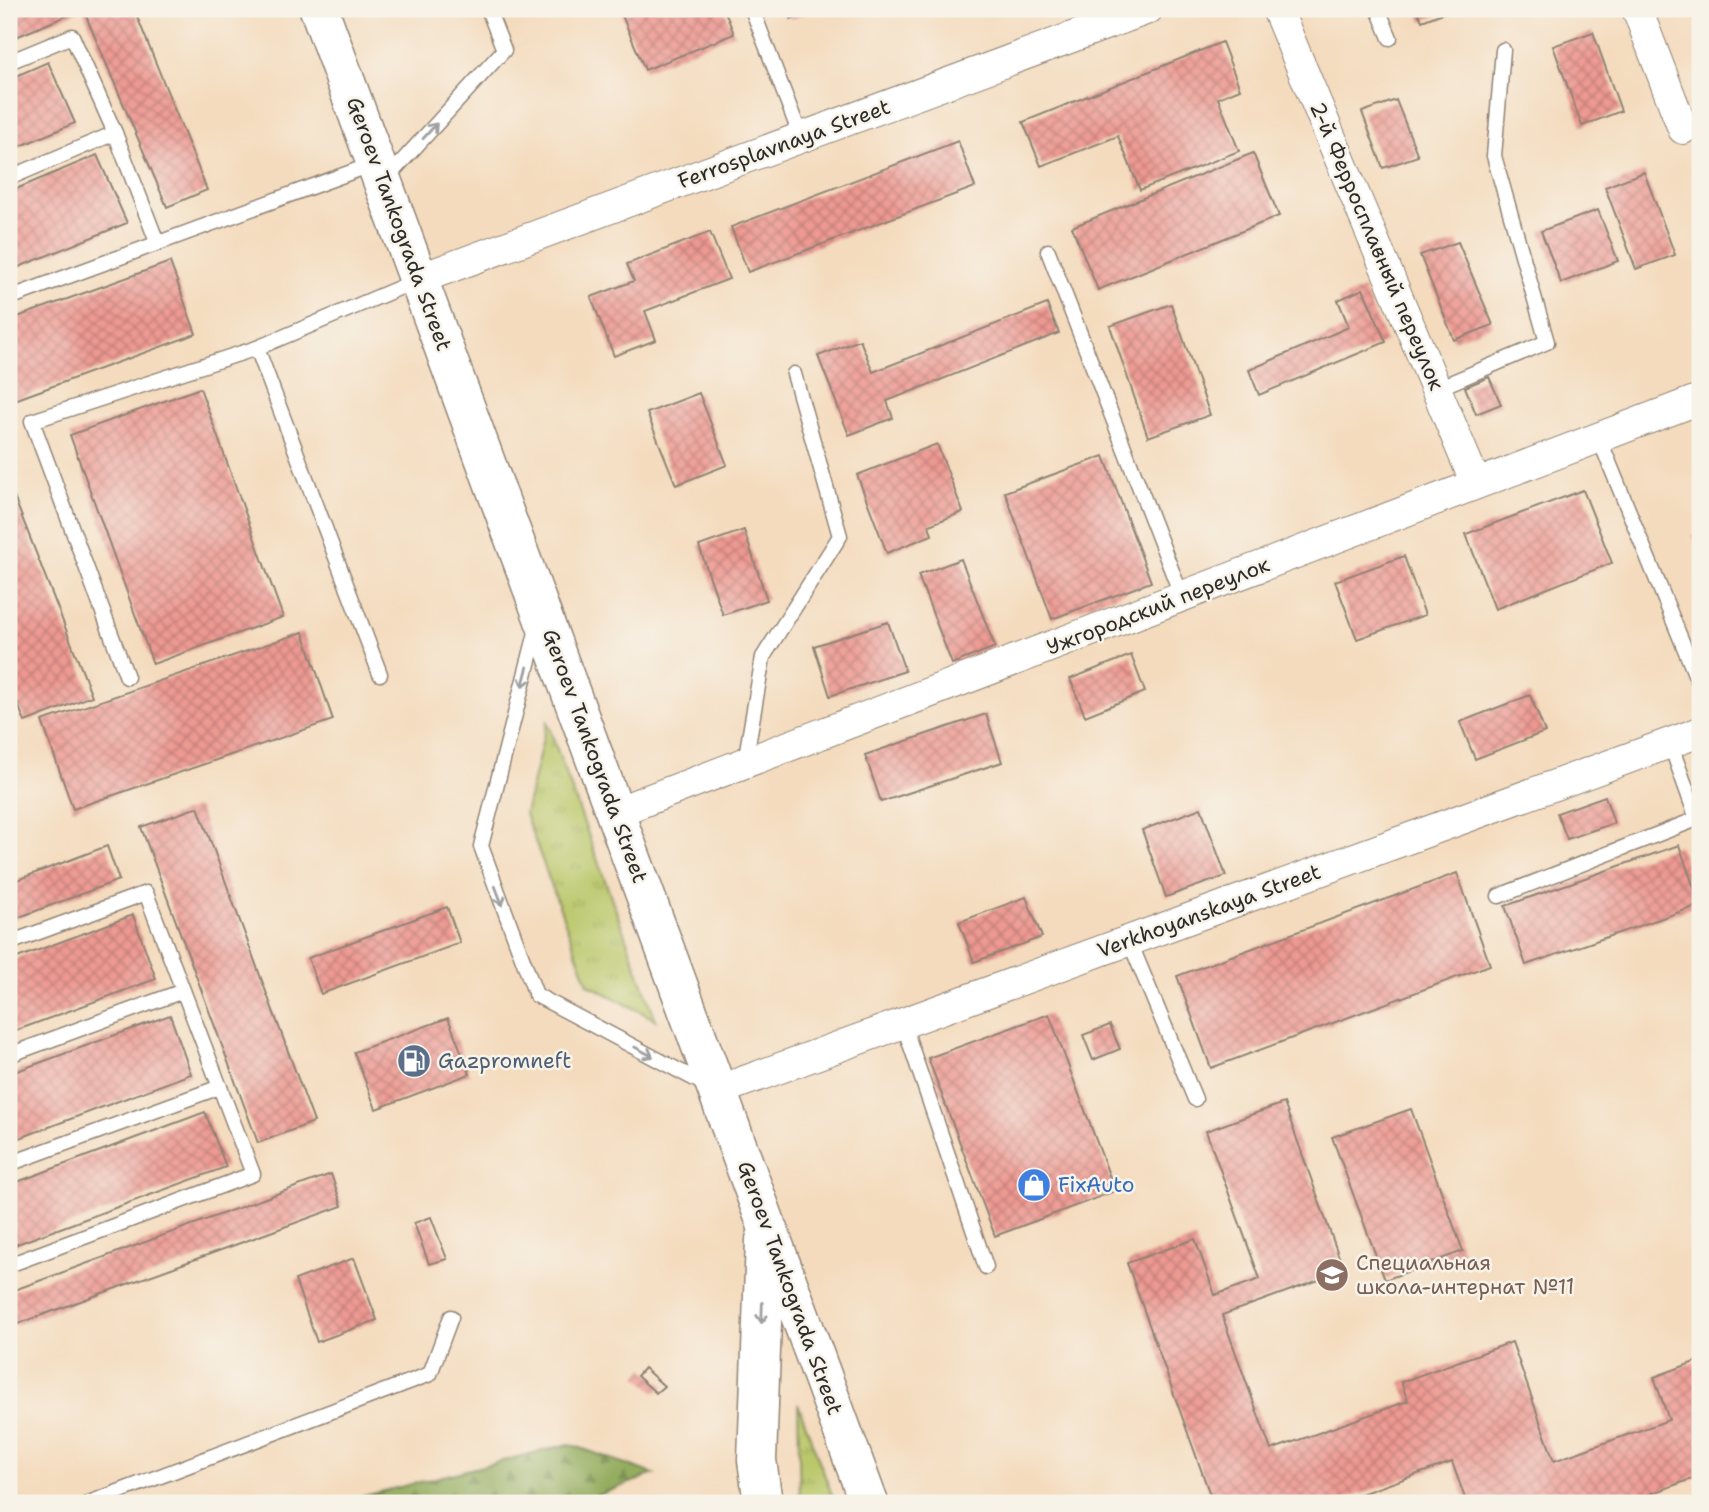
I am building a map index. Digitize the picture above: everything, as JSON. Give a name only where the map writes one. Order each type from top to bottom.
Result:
[{"type":"main road","name":"Geroev Tankograda Street","points":[[319,9],[869,1503]]},
{"type":"main road","points":[[763,1503],[757,1460],[765,1220]]},
{"type":"street","name":"Ferrosplavnaya Street","points":[[419,279],[1148,9]]},
{"type":"street","name":"2-й Ферросплавный переулок","points":[[1277,9],[1476,484]]},
{"type":"street","points":[[1637,9],[1683,129]]},
{"type":"street","name":"Ужгородский переулок","points":[[616,812],[1700,399]]},
{"type":"street","name":"Verkhoyanskaya Street","points":[[717,1091],[1700,732]]},
{"type":"lane","points":[[9,298],[157,242],[381,172],[504,50],[488,9]]},
{"type":"lane","points":[[752,9],[801,137]]},
{"type":"lane","points":[[1378,9],[1390,38]]},
{"type":"lane","points":[[9,62],[72,36],[116,133],[157,242]]},
{"type":"lane","points":[[1436,389],[1547,342],[1494,156],[1503,50]]},
{"type":"lane","points":[[9,178],[116,133]]},
{"type":"lane","points":[[1048,251],[1182,597]]},
{"type":"lane","points":[[127,677],[32,422],[257,348],[419,279]]},
{"type":"lane","points":[[257,348],[380,674]]},
{"type":"lane","points":[[745,763],[762,657],[840,536],[794,374]]},
{"type":"lane","points":[[1599,438],[1700,686]]},
{"type":"lane","points":[[542,611],[481,846],[536,995],[717,1091]]},
{"type":"lane","points":[[1499,896],[1697,819],[1670,743]]},
{"type":"lane","points":[[9,943],[146,893],[253,1174],[9,1265]]},
{"type":"lane","points":[[1129,940],[1195,1100]]},
{"type":"lane","points":[[9,1055],[183,990]]},
{"type":"lane","points":[[903,1023],[986,1267]]},
{"type":"lane","points":[[9,1164],[220,1087]]},
{"type":"lane","points":[[89,1503],[430,1374],[451,1317]]},
{"type":"green space","points":[[547,722],[656,1020],[588,984],[525,814]]},
{"type":"green space","points":[[798,1404],[835,1503],[800,1503]]},
{"type":"green space","points":[[569,1444],[654,1474],[577,1503],[337,1503]]},
{"type":"building","points":[[9,9],[83,9],[9,40]]},
{"type":"building","points":[[83,9],[134,9],[207,190],[167,207]]},
{"type":"building","points":[[632,9],[724,9],[734,34],[645,70],[621,13]]},
{"type":"building","points":[[787,9],[816,9],[791,19]]},
{"type":"building","points":[[1416,9],[1453,9],[1422,21]]},
{"type":"building","points":[[1593,32],[1621,111],[1582,126],[1553,46]]},
{"type":"building","points":[[1222,42],[1240,89],[1218,98],[1239,151],[1140,190],[1118,136],[1041,166],[1023,122]]},
{"type":"building","points":[[48,62],[75,123],[9,151],[9,79]]},
{"type":"building","points":[[1396,100],[1418,156],[1383,168],[1362,112]]},
{"type":"building","points":[[958,141],[975,187],[748,272],[731,227]]},
{"type":"building","points":[[1253,153],[1279,216],[1098,290],[1072,227]]},
{"type":"building","points":[[97,155],[127,223],[9,271],[9,192]]},
{"type":"building","points":[[1644,172],[1675,255],[1636,269],[1605,187]]},
{"type":"building","points":[[1598,210],[1618,261],[1561,283],[1541,231]]},
{"type":"building","points":[[710,232],[729,279],[645,311],[656,340],[614,356],[591,297],[634,281],[627,264]]},
{"type":"building","points":[[1458,242],[1493,325],[1454,340],[1420,255]]},
{"type":"building","points":[[170,262],[196,334],[9,402],[9,320]]},
{"type":"building","points":[[1363,289],[1386,342],[1259,395],[1249,370],[1349,327],[1338,300]]},
{"type":"building","points":[[1047,304],[1059,333],[887,401],[893,418],[849,435],[818,356],[860,340],[873,372]]},
{"type":"building","points":[[1171,304],[1210,415],[1148,437],[1110,326]]},
{"type":"building","points":[[1489,377],[1501,404],[1476,414],[1465,387]]},
{"type":"building","points":[[200,388],[283,617],[153,664],[70,435]]},
{"type":"building","points":[[699,393],[727,465],[676,485],[647,413]]},
{"type":"building","points":[[937,444],[963,512],[929,525],[932,535],[887,553],[857,475]]},
{"type":"building","points":[[1104,456],[1151,582],[1052,619],[1005,492]]},
{"type":"building","points":[[9,484],[92,696],[25,722],[9,682]]},
{"type":"building","points":[[1583,490],[1612,563],[1495,609],[1466,534]]},
{"type":"building","points":[[744,530],[767,600],[723,615],[699,546]]},
{"type":"building","points":[[1700,534],[1700,555],[1693,536]]},
{"type":"building","points":[[1404,556],[1425,615],[1357,639],[1335,581]]},
{"type":"building","points":[[961,559],[995,647],[952,664],[918,575]]},
{"type":"building","points":[[888,622],[905,671],[830,696],[814,646]]},
{"type":"building","points":[[303,632],[333,720],[73,809],[42,721]]},
{"type":"building","points":[[1131,655],[1145,692],[1085,716],[1070,679]]},
{"type":"building","points":[[1530,695],[1545,732],[1475,759],[1460,722]]},
{"type":"building","points":[[986,714],[1002,762],[881,802],[865,755]]},
{"type":"building","points":[[1605,796],[1614,823],[1567,839],[1557,813]]},
{"type":"building","points":[[198,807],[314,1122],[258,1143],[141,827]]},
{"type":"building","points":[[1201,808],[1226,876],[1166,897],[1142,830]]},
{"type":"building","points":[[1679,845],[1700,905],[1526,965],[1505,906]]},
{"type":"building","points":[[107,846],[119,880],[9,921],[9,883]]},
{"type":"building","points":[[1457,873],[1490,965],[1211,1068],[1177,976]]},
{"type":"building","points":[[1026,897],[1042,937],[974,962],[959,922]]},
{"type":"building","points":[[447,907],[460,943],[321,994],[308,958]]},
{"type":"building","points":[[133,915],[156,979],[9,1033],[9,961]]},
{"type":"building","points":[[1049,1014],[1115,1191],[995,1236],[928,1058]]},
{"type":"building","points":[[170,1015],[191,1074],[9,1142],[9,1074]]},
{"type":"building","points":[[448,1018],[470,1074],[376,1109],[354,1052]]},
{"type":"building","points":[[1110,1025],[1120,1049],[1093,1060],[1083,1035]]},
{"type":"building","points":[[1284,1103],[1344,1271],[1222,1315],[1271,1450],[1408,1401],[1401,1382],[1512,1342],[1554,1461],[1669,1420],[1654,1377],[1700,1360],[1700,1476],[1625,1503],[1460,1503],[1466,1501],[1452,1462],[1335,1503],[1213,1503],[1127,1263],[1195,1239],[1215,1295],[1260,1279],[1206,1131]]},
{"type":"building","points":[[1411,1109],[1463,1251],[1385,1280],[1332,1137]]},
{"type":"building","points":[[205,1112],[226,1167],[9,1247],[9,1185]]},
{"type":"building","points":[[331,1174],[342,1206],[9,1327],[9,1292]]},
{"type":"building","points":[[431,1217],[447,1259],[429,1264],[414,1223]]},
{"type":"building","points":[[354,1258],[377,1320],[317,1342],[295,1280]]},
{"type":"building","points":[[644,1368],[664,1386],[656,1393],[637,1376]]},
{"type":"place","name":"Gazpromneft","points":[[414,1061]]},
{"type":"place","name":"FixAuto","points":[[1034,1185]]},
{"type":"place","name":"Специальная школа-интернат №11","points":[[1332,1275]]}]
